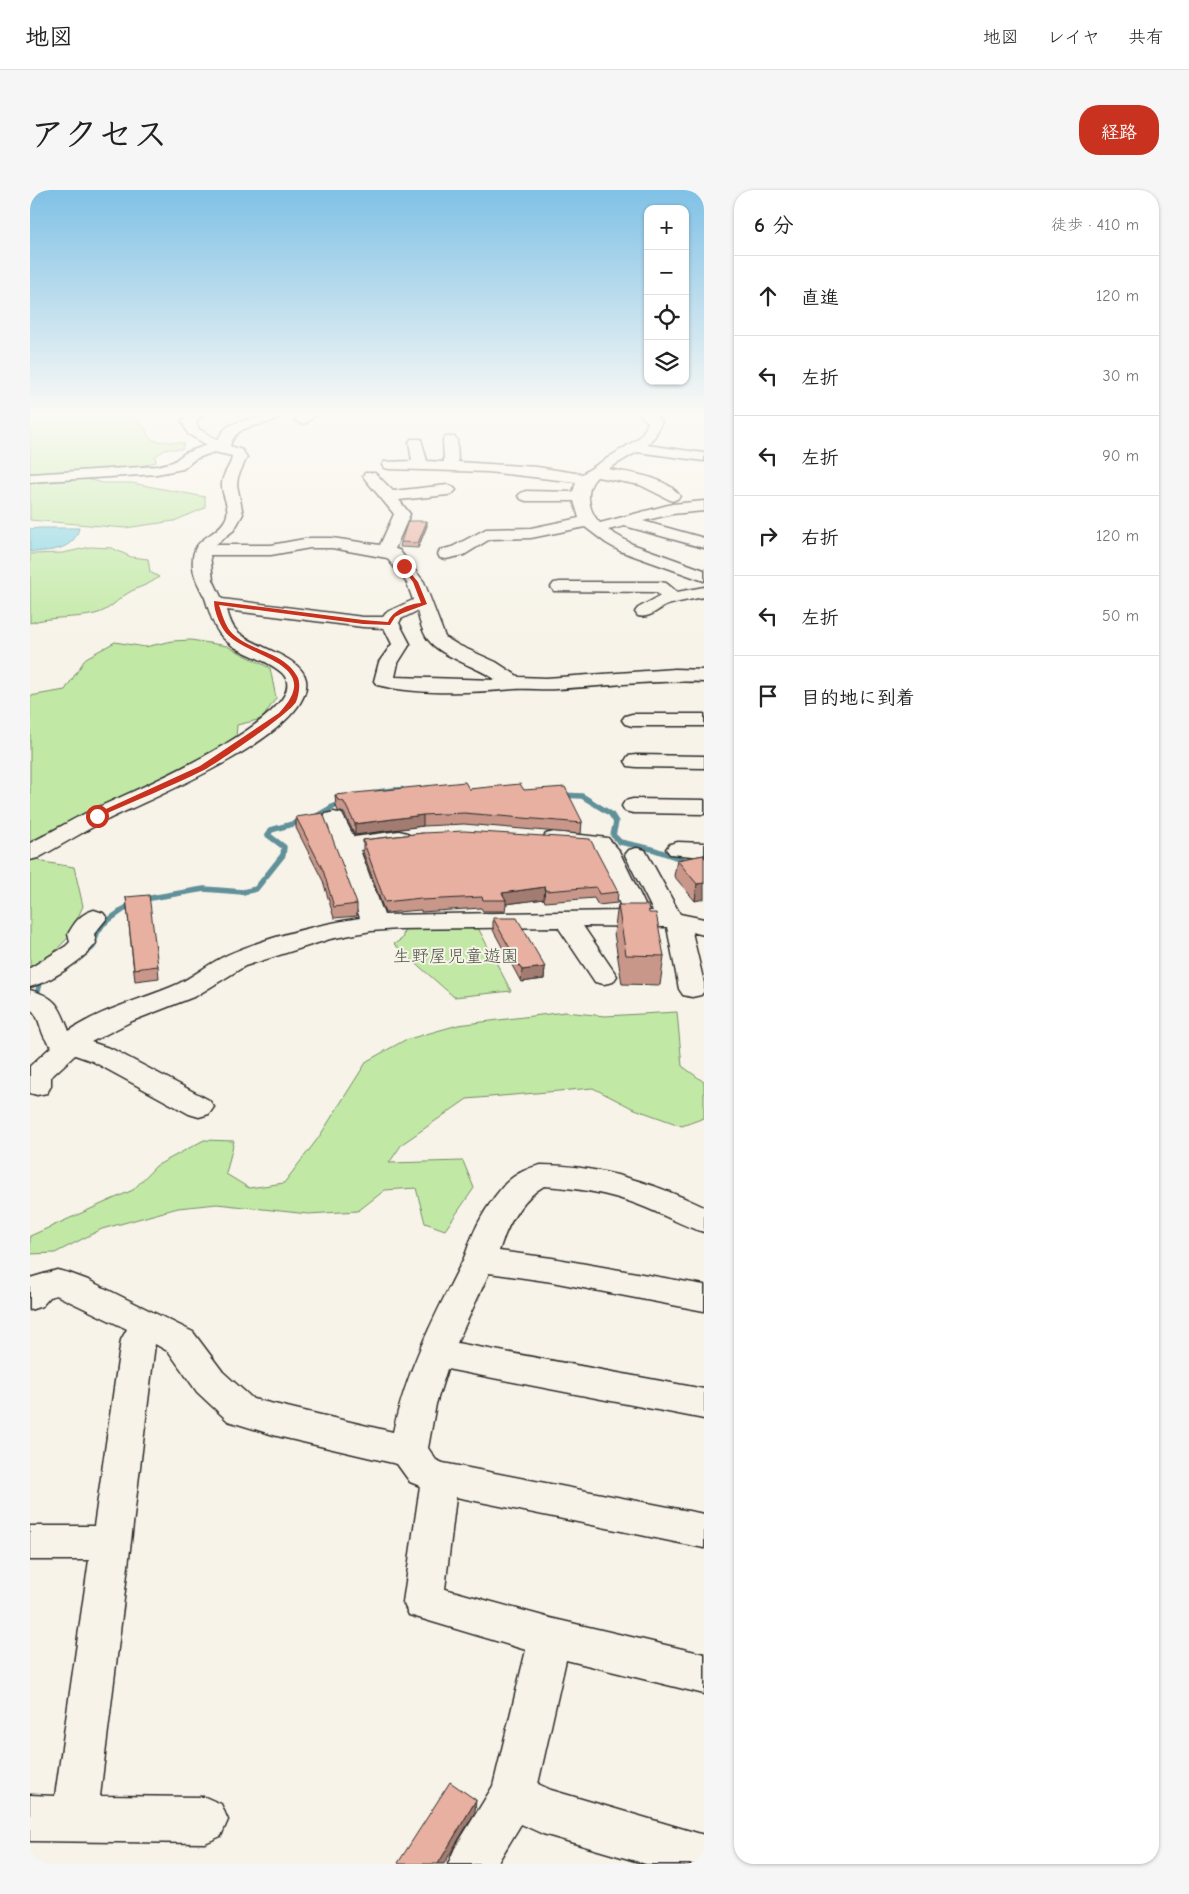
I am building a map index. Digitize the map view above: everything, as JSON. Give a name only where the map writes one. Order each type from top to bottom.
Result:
[{"type":"street","points":[[30,853],[97,816],[203,768],[281,714],[292,702],[296,692],[296,678],[282,662],[244,644],[231,635],[225,628],[204,581],[201,555],[203,550],[208,542],[232,522],[235,516],[235,506],[230,489]]},
{"type":"street","points":[[382,489],[402,514],[386,551]]},
{"type":"street","points":[[581,489],[588,514],[608,537],[638,553],[704,576]]},
{"type":"street","points":[[661,489],[672,496]]},
{"type":"street","points":[[389,496],[448,490]]},
{"type":"street","points":[[526,496],[588,514],[625,521],[704,543]]},
{"type":"street","points":[[625,521],[672,509],[704,506]]},
{"type":"street","points":[[685,508],[704,514]]},
{"type":"street","points":[[541,511],[588,514]]},
{"type":"street","points":[[446,554],[453,554],[486,534],[531,533],[588,514]]},
{"type":"street","points":[[203,550],[272,550],[310,543],[332,543],[386,551],[393,554],[415,582],[432,631],[438,640],[451,649],[489,666],[514,683]]},
{"type":"street","points":[[560,587],[660,588],[672,597]]},
{"type":"street","points":[[644,612],[663,600],[672,597],[704,592]]},
{"type":"street","points":[[215,602],[335,619],[390,623]]},
{"type":"street","points":[[390,623],[393,616],[401,611],[415,605],[424,604]]},
{"type":"street","points":[[390,623],[401,644],[389,662],[384,681],[400,685],[546,684],[675,675],[701,696]]},
{"type":"street","points":[[632,720],[701,696]]},
{"type":"street","points":[[636,762],[704,762]]},
{"type":"street","points":[[633,806],[704,807]]},
{"type":"street","points":[[334,820],[346,845],[374,922]]},
{"type":"street","points":[[346,845],[423,835]]},
{"type":"street","points":[[537,838],[600,843],[606,849],[640,918]]},
{"type":"street","points":[[678,849],[704,850]]},
{"type":"street","points":[[637,855],[685,923]]},
{"type":"street","points":[[30,979],[75,952],[83,943],[81,934],[86,925],[94,918]]},
{"type":"street","points":[[37,1086],[37,1075],[78,1037],[134,1009],[182,992],[230,964],[315,935],[374,922],[640,918],[685,923]]},
{"type":"street","points":[[569,919],[571,928],[604,976]]},
{"type":"street","points":[[685,923],[678,930],[692,989]]},
{"type":"street","points":[[30,998],[46,1007],[58,1038],[102,1056],[199,1107]]},
{"type":"street","points":[[704,1221],[682,1210],[612,1184],[587,1178],[538,1176],[521,1185],[500,1214],[483,1246],[480,1260],[466,1281],[436,1352],[411,1426],[409,1451],[423,1471],[440,1478],[704,1530]]},
{"type":"street","points":[[480,1260],[552,1270],[704,1298]]},
{"type":"street","points":[[33,1290],[57,1282],[76,1289],[181,1342],[210,1382],[241,1411],[409,1451]]},
{"type":"street","points":[[76,1818],[138,1340],[147,1324]]},
{"type":"street","points":[[436,1352],[704,1404]]},
{"type":"street","points":[[440,1478],[423,1602],[550,1637],[704,1674]]},
{"type":"street","points":[[30,1543],[112,1543]]},
{"type":"street","points":[[471,1864],[513,1795],[550,1637]]},
{"type":"street","points":[[513,1795],[543,1811],[704,1858]]},
{"type":"street","points":[[30,1818],[204,1820]]},
{"type":"green space","points":[[30,489],[164,489],[205,497],[205,508],[174,521],[125,528],[30,520]]},
{"type":"green space","points":[[90,547],[112,548],[131,557],[148,559],[150,572],[159,577],[128,593],[101,612],[87,616],[46,619],[30,623],[30,554],[63,553]]},
{"type":"green space","points":[[191,640],[227,646],[270,668],[276,698],[262,719],[237,725],[236,738],[186,768],[110,801],[41,839],[30,848],[30,696],[65,690],[86,658],[115,642],[145,647],[172,641]]},
{"type":"green space","points":[[30,854],[43,862],[74,867],[83,906],[69,937],[53,953],[30,967]]},
{"type":"green space","name":"生野屋児童遊園","points":[[406,924],[476,924],[511,991],[454,997],[394,944],[402,939]]},
{"type":"green space","points":[[565,1012],[605,1016],[677,1012],[682,1066],[704,1082],[704,1118],[682,1126],[632,1108],[593,1088],[467,1099],[402,1144],[389,1163],[463,1161],[474,1188],[445,1230],[425,1223],[416,1188],[385,1190],[358,1211],[308,1214],[217,1204],[178,1208],[102,1229],[55,1253],[30,1254],[30,1236],[133,1190],[156,1166],[204,1140],[234,1141],[226,1174],[249,1188],[284,1183],[319,1137],[367,1061],[405,1040],[458,1025]]},
{"type":"water","points":[[79,528],[72,541],[60,548],[30,552],[30,529]]},
{"type":"building","points":[[408,521],[427,521],[418,543],[401,542]]},
{"type":"building","points":[[465,782],[469,789],[520,784],[524,790],[565,787],[582,823],[464,813],[423,815],[355,824],[344,802],[338,800],[335,795]]},
{"type":"building","points":[[323,813],[357,904],[334,907],[323,870],[296,817]]},
{"type":"building","points":[[464,831],[590,839],[618,892],[599,894],[596,887],[546,891],[545,887],[502,893],[506,900],[483,900],[482,897],[422,900],[421,898],[385,902],[363,840],[423,833]]},
{"type":"building","points":[[704,855],[704,883],[697,884],[677,860]]},
{"type":"building","points":[[149,895],[158,966],[134,969],[126,897]]},
{"type":"building","points":[[618,905],[648,905],[649,913],[656,913],[664,956],[626,955]]},
{"type":"building","points":[[493,918],[517,918],[545,967],[522,970]]},
{"type":"building","points":[[450,1782],[476,1800],[438,1864],[398,1863]]},
{"type":"waterway","points":[[384,791],[402,789]]},
{"type":"waterway","points":[[377,792],[395,790]]},
{"type":"waterway","points":[[561,795],[582,796],[611,814],[616,822],[613,835],[620,842],[652,849],[687,861]]},
{"type":"waterway","points":[[317,816],[343,801]]},
{"type":"waterway","points":[[86,953],[93,947],[97,933],[103,924],[127,907],[145,899],[204,889],[243,892],[256,889],[283,855],[284,847],[268,835],[271,830],[303,821]]},
{"type":"waterway","points":[[37,994],[42,977]]},
{"type":"route","points":[[97,816],[203,768],[281,714],[292,702],[296,692],[296,678],[290,670],[282,662],[244,644],[231,635],[225,628],[215,602],[253,609],[382,624],[390,623],[393,616],[401,611],[415,605],[424,604],[415,582],[404,566]]}]
